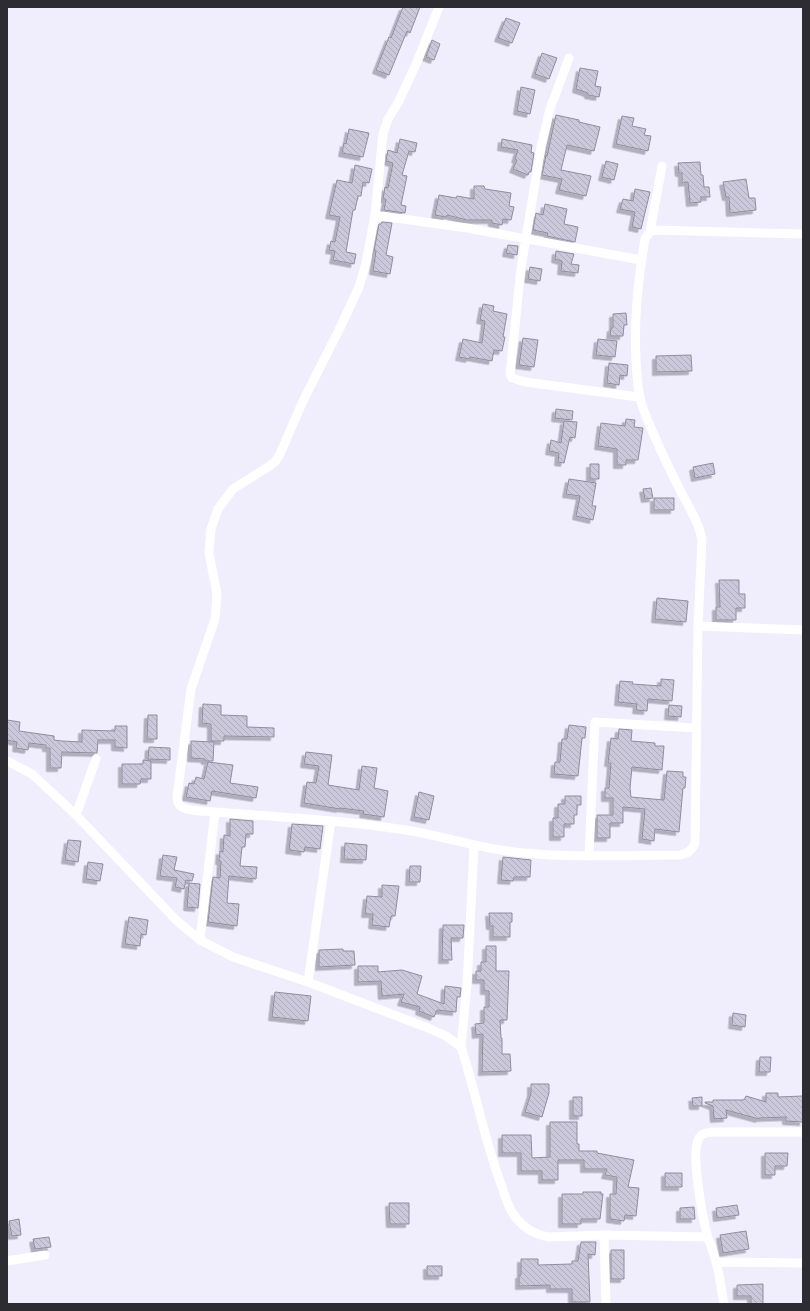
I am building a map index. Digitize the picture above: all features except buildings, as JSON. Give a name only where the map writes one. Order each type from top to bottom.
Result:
[{"type":"street","points":[[439,7],[417,62],[399,101],[388,119],[383,134],[375,215],[366,263],[359,287],[303,402],[284,447],[275,462],[268,468],[233,489],[218,509],[211,529],[209,553],[217,594],[216,619],[191,688],[177,797],[178,803],[181,807],[188,810],[331,821],[426,833],[474,846],[524,853],[589,856],[681,855],[692,850],[695,844],[698,626],[702,540],[700,529],[672,475],[645,416],[639,397],[637,378],[635,331],[636,296],[644,239],[650,232],[662,166]]},
{"type":"street","points":[[569,58],[548,116],[537,168],[509,369],[512,378],[525,382],[639,397]]},
{"type":"street","points":[[375,215],[467,228],[641,260]]},
{"type":"street","points":[[650,232],[662,230],[803,234]]},
{"type":"street","points":[[698,626],[803,630]]},
{"type":"street","points":[[589,856],[595,722],[696,728]]},
{"type":"street","points":[[76,816],[96,759]]},
{"type":"street","points":[[7,761],[32,774],[76,816],[177,920],[200,940],[233,957],[308,982],[428,1028],[446,1036],[461,1047]]},
{"type":"street","points":[[200,940],[215,812]]},
{"type":"street","points":[[308,982],[331,821]]},
{"type":"street","points":[[474,846],[467,985],[461,1047],[493,1161],[510,1208],[515,1217],[531,1232],[540,1236],[604,1235],[708,1237]]},
{"type":"street","points":[[724,1304],[716,1262],[701,1207],[697,1172],[696,1146],[698,1138],[703,1134],[712,1132],[803,1132]]},
{"type":"street","points":[[604,1235],[606,1304]]},
{"type":"street","points":[[7,1261],[45,1255]]},
{"type":"street","points":[[716,1262],[803,1263]]}]
